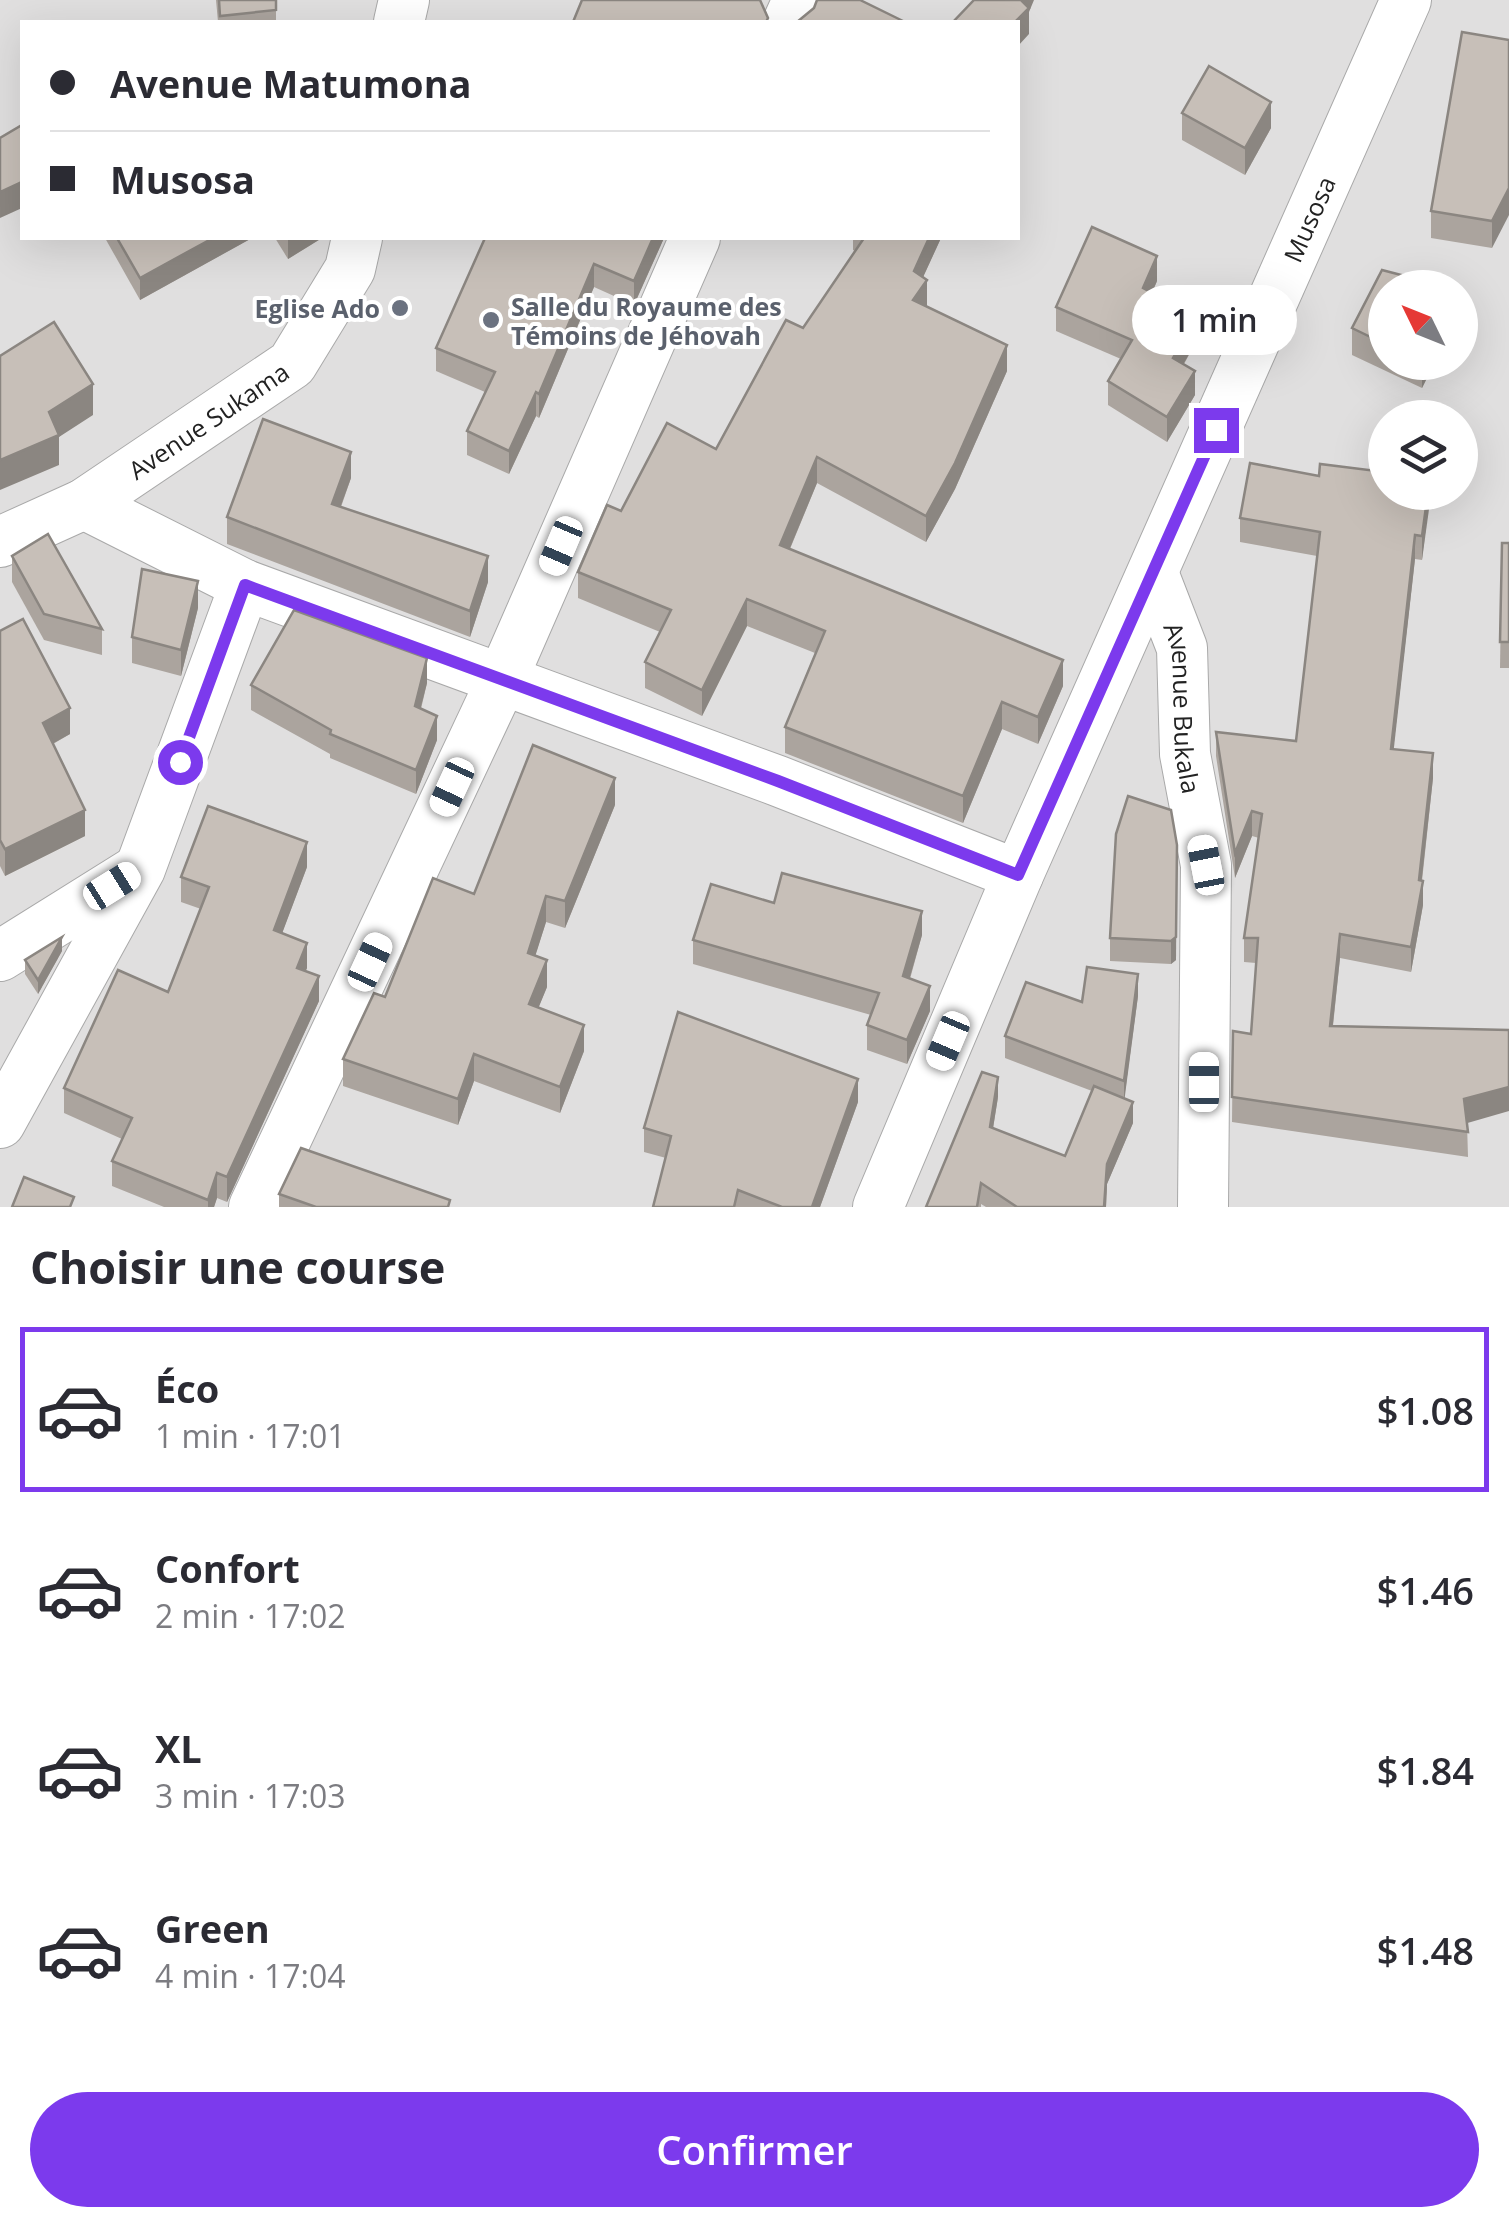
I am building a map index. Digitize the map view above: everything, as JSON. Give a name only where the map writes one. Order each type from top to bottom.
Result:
[{"type":"street","name":"Musosa","points":[[878,1207],[1018,875],[1406,0]]},
{"type":"street","name":"Avenue Sukama","points":[[0,542],[84,504],[292,364],[350,269],[357,240]]},
{"type":"street","points":[[254,1207],[502,682],[693,240]]},
{"type":"street","points":[[84,504],[245,585],[778,781],[1018,875]]},
{"type":"street","name":"Avenue Bukala","points":[[1153,573],[1182,648],[1185,754],[1206,865],[1203,1207]]},
{"type":"street","points":[[0,1124],[140,869],[245,585]]},
{"type":"street","points":[[0,956],[140,869]]},
{"type":"shaded area","points":[[0,0],[1509,0],[1509,1207],[0,1207]]},
{"type":"building","points":[[219,0],[276,0],[276,10],[220,16]]},
{"type":"building","points":[[582,0],[760,0],[768,18],[767,20],[574,20]]},
{"type":"building","points":[[817,0],[860,0],[901,20],[799,20],[814,8]]},
{"type":"building","points":[[974,0],[1021,0],[1029,8],[1017,20],[955,20]]},
{"type":"building","points":[[1462,32],[1509,40],[1509,188],[1492,221],[1431,211]]},
{"type":"building","points":[[1209,66],[1271,102],[1245,148],[1182,113]]},
{"type":"building","points":[[20,126],[20,183],[0,192],[0,138]]},
{"type":"building","points":[[1092,227],[1157,256],[1143,288],[1196,317],[1173,358],[1195,371],[1167,417],[1108,381],[1132,340],[1056,307]]},
{"type":"building","points":[[118,240],[209,240],[140,278]]},
{"type":"building","points":[[484,240],[652,240],[634,281],[594,264],[539,394],[536,392],[509,451],[467,431],[495,372],[436,348]]},
{"type":"building","points":[[863,240],[928,240],[914,271],[927,280],[913,300],[1007,345],[955,463],[926,516],[817,457],[780,545],[1063,660],[1038,717],[1002,702],[963,796],[785,727],[825,631],[747,599],[702,690],[645,662],[671,610],[578,572],[607,505],[621,511],[667,423],[716,449],[786,320],[803,328]]},
{"type":"building","points":[[1368,297],[1368,336],[1352,328]]},
{"type":"building","points":[[54,322],[93,384],[49,412],[59,435],[0,460],[0,356]]},
{"type":"building","points":[[263,419],[351,452],[332,504],[488,556],[470,611],[227,517]]},
{"type":"building","points":[[1250,463],[1319,476],[1320,464],[1368,470],[1368,510],[1426,510],[1422,536],[1415,535],[1391,749],[1433,753],[1419,880],[1423,881],[1411,947],[1340,934],[1330,1026],[1509,1030],[1509,1087],[1464,1099],[1468,1132],[1232,1097],[1233,1031],[1251,1034],[1258,938],[1244,938],[1262,814],[1252,811],[1235,853],[1216,732],[1296,741],[1320,532],[1240,518]]},
{"type":"building","points":[[48,534],[102,629],[44,614],[12,556]]},
{"type":"building","points":[[1502,543],[1509,543],[1509,642],[1500,642]]},
{"type":"building","points":[[142,569],[198,581],[181,650],[132,637]]},
{"type":"building","points":[[294,610],[427,658],[415,706],[437,716],[416,770],[330,734],[331,730],[251,685]]},
{"type":"building","points":[[23,619],[70,708],[43,723],[85,810],[5,849],[0,840],[0,631]]},
{"type":"building","points":[[533,745],[615,778],[565,901],[546,896],[528,953],[547,960],[529,1004],[584,1025],[560,1087],[474,1054],[458,1099],[343,1059],[374,993],[385,997],[433,878],[474,894]]},
{"type":"building","points":[[1128,796],[1171,810],[1177,845],[1176,937],[1171,941],[1110,938],[1116,834]]},
{"type":"building","points":[[208,806],[307,842],[274,930],[307,943],[297,968],[319,976],[227,1177],[217,1173],[208,1200],[112,1161],[132,1118],[64,1088],[118,970],[168,992],[209,887],[181,877]]},
{"type":"building","points":[[782,873],[922,911],[903,976],[930,986],[907,1040],[867,1025],[879,993],[693,940],[711,884],[774,903]]},
{"type":"building","points":[[62,937],[38,980],[25,960]]},
{"type":"building","points":[[1087,967],[1138,974],[1124,1081],[1005,1036],[1026,982],[1082,1002]]},
{"type":"building","points":[[678,1012],[858,1079],[812,1207],[782,1207],[738,1190],[734,1207],[653,1207],[671,1136],[644,1128]]},
{"type":"building","points":[[982,1072],[998,1077],[990,1127],[1065,1156],[1094,1086],[1133,1102],[1107,1164],[1104,1207],[1017,1207],[981,1183],[977,1207],[926,1207]]},
{"type":"building","points":[[301,1148],[450,1200],[448,1207],[316,1207],[279,1194]]},
{"type":"building","points":[[24,1177],[74,1197],[70,1207],[12,1207]]},
{"type":"place","name":"Eglise Ado","points":[[400,308]]},
{"type":"place","name":"Salle du Royaume des Témoins de Jéhovah","points":[[491,320]]},
{"type":"route","points":[[180,762],[245,585],[778,781],[1018,875],[1216,430]]}]
